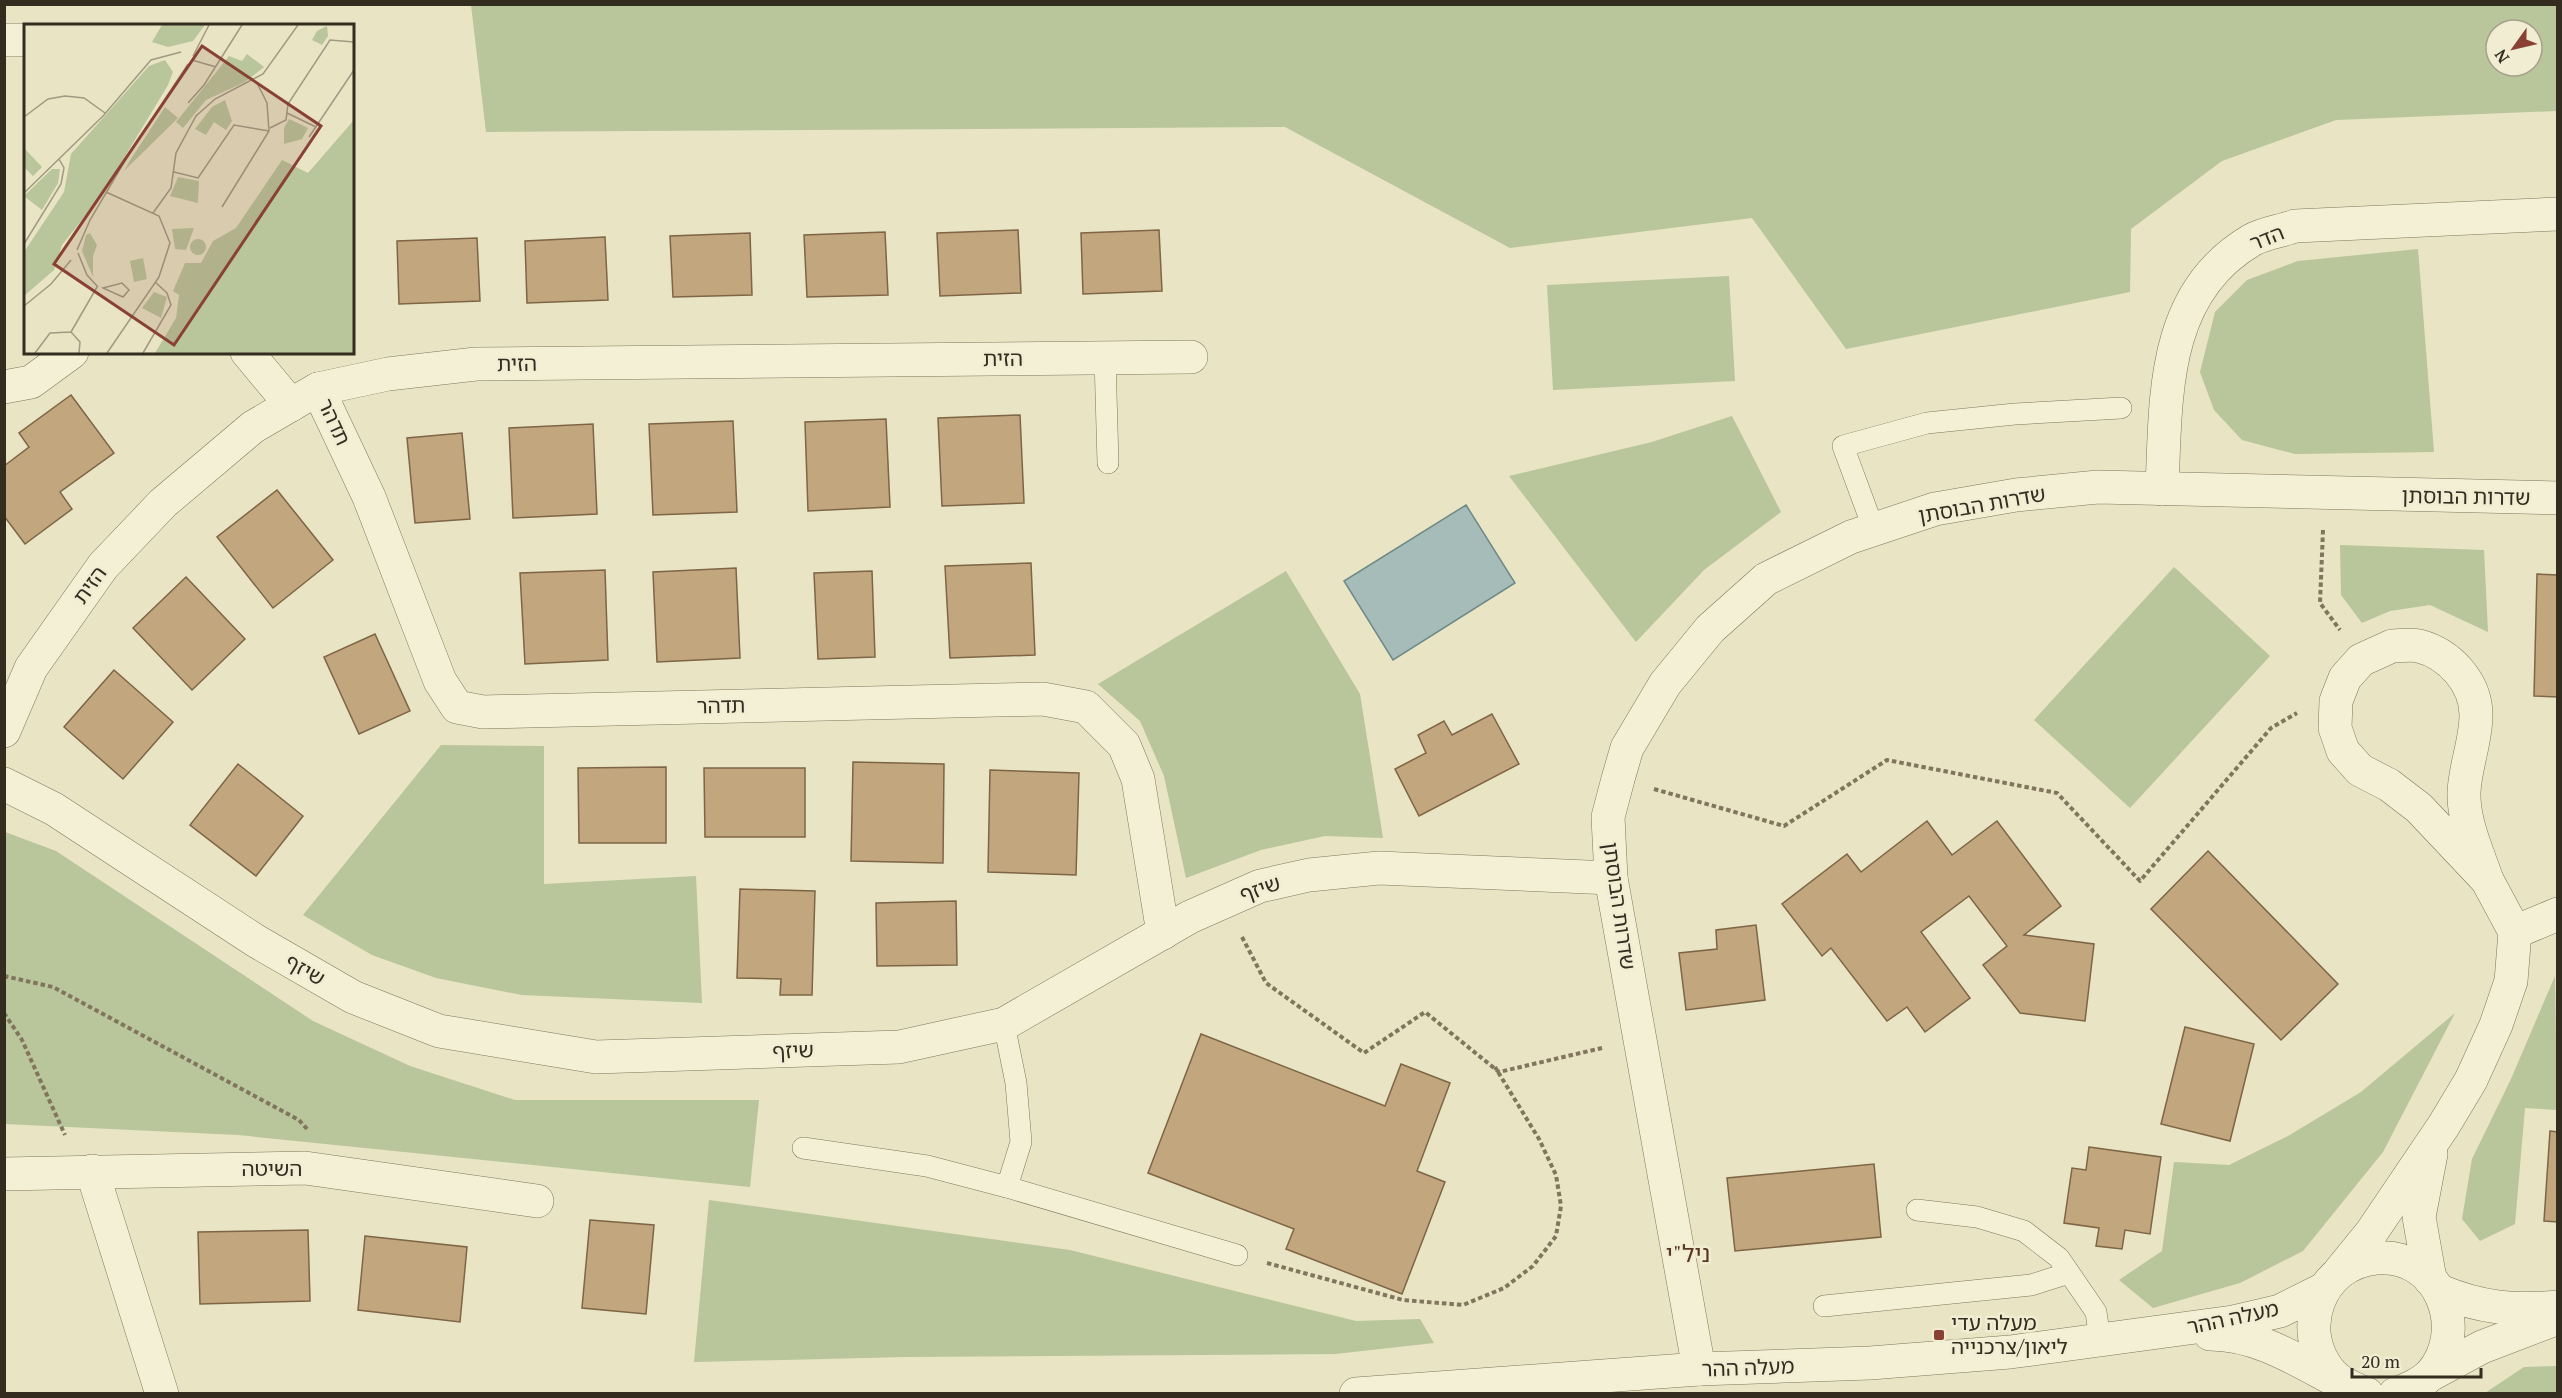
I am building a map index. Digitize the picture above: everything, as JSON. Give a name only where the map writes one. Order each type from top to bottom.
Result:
[{"type":"street","points":[[4,40],[24,40]]},
{"type":"street","name":"הדר","points":[[2162,489],[2167,383],[2178,334],[2194,294],[2222,260],[2254,239],[2295,226],[2558,214]]},
{"type":"street","points":[[4,387],[31,382],[69,354]]},
{"type":"street","name":"תדהר","points":[[250,354],[305,397],[369,497],[440,681],[457,707],[483,712],[1043,699],[1086,707],[1124,745],[1138,779],[1163,933]]},
{"type":"street","name":"הזית","points":[[4,731],[31,669],[103,566],[163,503],[253,427],[305,397],[388,374],[477,364],[1191,357]]},
{"type":"street","name":"שדרות הבוסתן","points":[[1699,1369],[1611,878],[1608,818],[1627,748],[1665,684],[1710,629],[1766,579],[1851,537],[1935,509],[2016,495],[2098,487],[2558,498]]},
{"type":"street","points":[[2359,1391],[2332,1375],[2319,1355],[2313,1333],[2314,1310],[2332,1280],[2371,1233],[2444,1125],[2471,1080],[2496,1025],[2511,981],[2515,932],[2487,880],[2469,826],[2464,793],[2476,715],[2469,686],[2455,665],[2435,651],[2417,646],[2392,646],[2361,660],[2345,678],[2336,701],[2335,728],[2343,751],[2360,770],[2389,785],[2419,808],[2487,880]]},
{"type":"street","name":"שיזף","points":[[4,784],[54,809],[255,941],[353,998],[439,1031],[596,1057],[899,1047],[1004,1024],[1190,917],[1260,886],[1309,875],[1379,868],[1611,878]]},
{"type":"street","points":[[2515,932],[2558,914]]},
{"type":"street","points":[[2430,1375],[2443,1357],[2449,1335],[2448,1312],[2435,1285],[2420,1216],[2428,1159],[2444,1125]]},
{"type":"street","name":"השיטה","points":[[4,1174],[305,1168],[537,1201]]},
{"type":"street","points":[[87,1171],[162,1394]]},
{"type":"street","name":"מעלה ההר","points":[[1356,1394],[1699,1369],[1870,1363],[2010,1352],[2233,1323],[2280,1311],[2357,1262],[2377,1258],[2396,1260],[2415,1267],[2435,1285],[2468,1303],[2493,1308],[2558,1307]]},
{"type":"street","points":[[2395,1394],[2413,1387],[2430,1375],[2482,1347],[2558,1318]]},
{"type":"street","name":"מעלה ההר","points":[[2139,1335],[2221,1334],[2262,1342],[2359,1391]]},
{"type":"lane","points":[[1105,358],[1108,463]]},
{"type":"lane","points":[[1874,530],[1843,446],[1927,423],[2015,414],[2121,408]]},
{"type":"lane","points":[[1004,1024],[1016,1083],[1021,1142],[1007,1187]]},
{"type":"lane","points":[[803,1148],[927,1166],[1007,1187],[1237,1255]]},
{"type":"lane","points":[[1917,1210],[1977,1217],[2024,1231],[2059,1258],[2096,1312],[2100,1340]]},
{"type":"lane","points":[[1824,1306],[2031,1285],[2069,1273]]},
{"type":"path","points":[[2325,493],[2320,603],[2361,660]]},
{"type":"path","points":[[1618,779],[1784,826],[1887,760],[2035,788],[2057,793],[2140,881],[2271,728],[2293,714],[2336,701]]},
{"type":"path","points":[[1224,902],[1266,983],[1364,1053],[1425,1012],[1499,1072],[1640,1040]]},
{"type":"path","points":[[4,976],[53,987],[299,1120],[345,1174]]},
{"type":"path","points":[[4,1013],[22,1040],[87,1171]]},
{"type":"path","points":[[1237,1255],[1403,1300],[1463,1305],[1504,1288],[1533,1266],[1556,1236],[1561,1206],[1556,1175],[1539,1139],[1495,1067]]},
{"type":"green space","points":[[471,5],[2557,5],[2557,111],[2336,120],[2222,161],[2131,229],[2130,292],[1846,349],[1752,218],[1510,248],[1285,127],[486,132]]},
{"type":"green space","points":[[2418,249],[2434,452],[2295,454],[2242,440],[2214,410],[2200,372],[2215,312],[2247,280],[2298,261]]},
{"type":"green space","points":[[1729,276],[1735,381],[1553,390],[1547,285]]},
{"type":"green space","points":[[1732,416],[1781,512],[1704,570],[1636,642],[1509,476],[1652,442]]},
{"type":"green space","points":[[2340,545],[2484,550],[2488,632],[2430,605],[2390,611],[2362,623],[2341,595]]},
{"type":"green space","points":[[2174,567],[2270,656],[2130,808],[2034,720]]},
{"type":"green space","points":[[1286,571],[1360,694],[1383,838],[1325,836],[1261,850],[1186,878],[1164,776],[1140,721],[1098,684]]},
{"type":"green space","points":[[441,745],[544,746],[544,884],[696,876],[702,1003],[522,995],[436,978],[372,955],[303,915]]},
{"type":"green space","points":[[5,832],[56,851],[313,1021],[410,1066],[515,1100],[759,1100],[750,1187],[238,1135],[5,1124]]},
{"type":"green space","points":[[2555,976],[2557,1110],[2525,1108],[2515,1224],[2480,1241],[2462,1219],[2472,1159],[2511,1079]]},
{"type":"green space","points":[[2455,1013],[2383,1152],[2303,1251],[2240,1283],[2153,1308],[2119,1280],[2162,1251],[2174,1162],[2229,1165],[2288,1136],[2361,1092]]},
{"type":"green space","points":[[709,1200],[1070,1250],[1356,1321],[1420,1319],[1434,1343],[1335,1354],[906,1357],[694,1362]]},
{"type":"green space","points":[[2557,1366],[2557,1393],[2485,1393],[2524,1367]]},
{"type":"water","points":[[1466,505],[1515,583],[1393,660],[1344,581]]},
{"type":"building","points":[[1018,230],[1021,293],[940,296],[937,233]]},
{"type":"building","points":[[1159,230],[1162,291],[1083,294],[1081,233]]},
{"type":"building","points":[[885,232],[888,295],[807,297],[804,235]]},
{"type":"building","points":[[750,233],[752,295],[673,297],[670,236]]},
{"type":"building","points":[[605,237],[608,300],[527,303],[525,241]]},
{"type":"building","points":[[477,238],[480,301],[399,304],[397,241]]},
{"type":"building","points":[[71,395],[114,453],[60,492],[72,509],[25,544],[4,516],[4,466],[29,447],[19,433]]},
{"type":"building","points":[[1020,415],[1024,503],[942,506],[938,418]]},
{"type":"building","points":[[886,419],[890,507],[808,511],[805,422]]},
{"type":"building","points":[[733,421],[737,512],[653,515],[649,424]]},
{"type":"building","points":[[593,424],[597,514],[513,518],[509,428]]},
{"type":"building","points":[[462,433],[470,519],[415,523],[407,438]]},
{"type":"building","points":[[277,490],[333,560],[273,608],[217,537]]},
{"type":"building","points":[[1031,563],[1035,655],[950,658],[945,566]]},
{"type":"building","points":[[736,568],[740,658],[657,662],[653,572]]},
{"type":"building","points":[[605,570],[608,660],[525,664],[520,573]]},
{"type":"building","points":[[872,571],[875,657],[818,659],[814,573]]},
{"type":"building","points":[[2537,574],[2558,575],[2558,697],[2534,696]]},
{"type":"building","points":[[186,577],[245,639],[192,690],[133,628]]},
{"type":"building","points":[[375,634],[410,711],[359,734],[324,657]]},
{"type":"building","points":[[114,670],[173,722],[123,779],[64,727]]},
{"type":"building","points":[[1492,714],[1519,764],[1419,816],[1395,769],[1426,753],[1418,735],[1444,721],[1452,735]]},
{"type":"building","points":[[853,762],[944,764],[943,863],[851,861]]},
{"type":"building","points":[[238,764],[303,816],[256,876],[190,825]]},
{"type":"building","points":[[666,767],[666,843],[579,843],[578,768]]},
{"type":"building","points":[[704,768],[805,768],[805,837],[705,837]]},
{"type":"building","points":[[990,770],[1079,773],[1076,875],[988,872]]},
{"type":"building","points":[[1927,821],[1952,855],[1997,821],[2061,906],[2024,935],[2094,944],[2085,1021],[2020,1013],[1983,965],[2007,946],[1969,896],[1921,932],[1970,998],[1925,1032],[1907,1007],[1887,1021],[1831,948],[1822,956],[1782,904],[1847,854],[1861,872]]},
{"type":"building","points":[[2208,851],[2338,984],[2281,1040],[2151,909]]},
{"type":"building","points":[[740,889],[815,891],[812,995],[780,995],[781,979],[737,978]]},
{"type":"building","points":[[956,901],[957,965],[877,966],[876,903]]},
{"type":"building","points":[[1756,925],[1765,1000],[1686,1010],[1679,953],[1717,949],[1716,930]]},
{"type":"building","points":[[2185,1027],[2254,1044],[2230,1141],[2161,1124]]},
{"type":"building","points":[[1201,1034],[1385,1106],[1401,1064],[1450,1083],[1417,1171],[1445,1182],[1402,1294],[1286,1249],[1294,1229],[1148,1173]]},
{"type":"building","points":[[2550,1131],[2558,1132],[2558,1222],[2544,1221]]},
{"type":"building","points":[[2089,1147],[2161,1157],[2150,1234],[2125,1230],[2122,1249],[2096,1246],[2099,1228],[2064,1223],[2072,1168],[2086,1170]]},
{"type":"building","points":[[1874,1164],[1881,1237],[1735,1251],[1727,1178]]},
{"type":"building","points":[[590,1220],[654,1225],[646,1314],[582,1308]]},
{"type":"building","points":[[308,1230],[310,1301],[200,1304],[198,1232]]},
{"type":"building","points":[[365,1236],[467,1247],[460,1322],[358,1310]]},
{"type":"place","name":"מעלה עדי ליאון/צרכנייה","points":[[1939,1335]]},
{"type":"district","name":"ניל\"י","points":[[1688,1254]]}]
